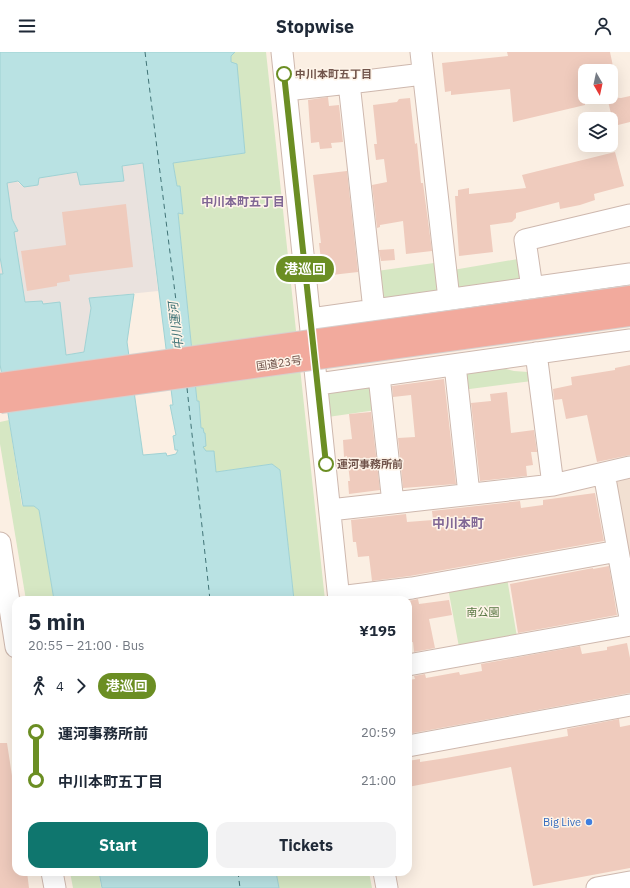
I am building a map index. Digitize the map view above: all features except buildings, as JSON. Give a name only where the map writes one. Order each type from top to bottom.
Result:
[{"type":"highway","name":"国道23号","points":[[0,384],[630,297]]},
{"type":"highway","name":"国道23号","points":[[0,402],[630,315]]},
{"type":"street","points":[[282,52],[318,384],[339,596]]},
{"type":"street","points":[[421,52],[449,300]]},
{"type":"street","points":[[286,90],[424,74]]},
{"type":"street","points":[[349,83],[374,310]]},
{"type":"street","points":[[532,288],[525,240],[630,215]]},
{"type":"street","points":[[311,319],[630,274]]},
{"type":"street","points":[[318,384],[630,340]]},
{"type":"street","points":[[536,353],[553,485]]},
{"type":"street","points":[[455,365],[469,494]]},
{"type":"street","points":[[379,376],[393,503]]},
{"type":"street","points":[[330,510],[553,485],[630,467]]},
{"type":"street","points":[[604,473],[630,618]]},
{"type":"street","points":[[0,542],[12,621]]},
{"type":"street","points":[[359,596],[412,588],[618,551]]},
{"type":"street","points":[[412,664],[630,625]]},
{"type":"street","points":[[412,745],[630,705]]},
{"type":"street","points":[[53,876],[55,888]]},
{"type":"street","points":[[385,876],[387,888]]},
{"type":"street","points":[[597,888],[630,882]]},
{"type":"shaded area","points":[[143,163],[158,291],[89,298],[91,308],[84,352],[0,364],[0,184],[16,181],[24,187],[37,185],[39,178],[77,172],[124,181],[122,166]]},
{"type":"shaded area","points":[[630,475],[630,577],[614,486],[618,478]]},
{"type":"green space","points":[[235,52],[266,52],[325,596],[294,596],[280,470],[272,464],[216,472],[203,447],[204,433],[201,428],[199,401],[197,401],[178,213],[182,214],[180,186],[177,186],[173,163],[245,153],[234,64],[231,62],[231,56]]},
{"type":"green space","points":[[518,259],[521,280],[457,290],[453,270]]},
{"type":"green space","points":[[434,263],[438,292],[380,299],[377,271]]},
{"type":"green space","points":[[482,363],[514,371],[528,372],[532,381],[462,390],[459,367]]},
{"type":"green space","points":[[379,376],[383,409],[321,418],[318,384]]},
{"type":"green space","points":[[9,420],[22,506],[34,506],[39,510],[53,596],[25,596],[0,444],[0,422]]},
{"type":"green space","name":"南公園","points":[[507,578],[517,637],[459,647],[448,588]]},
{"type":"green space","points":[[71,876],[100,876],[101,888],[73,888]]},
{"type":"green space","points":[[277,876],[370,876],[372,888],[279,888]]},
{"type":"water","name":"中川運河","points":[[0,52],[235,52],[231,56],[231,62],[237,64],[245,153],[173,163],[177,186],[180,186],[183,214],[178,213],[197,401],[199,401],[201,428],[203,428],[205,433],[206,446],[203,447],[206,451],[214,451],[216,472],[272,464],[280,470],[294,596],[53,596],[39,510],[34,506],[23,506],[0,364],[0,274],[3,274],[0,257]],"holes":[[[143,163],[173,405],[170,405],[176,435],[173,436],[175,450],[178,450],[176,454],[167,456],[166,453],[143,455],[127,342],[134,294],[89,298],[91,308],[84,352],[66,355],[60,302],[43,304],[42,301],[25,302],[14,232],[18,231],[12,219],[7,183],[18,181],[24,187],[38,185],[39,178],[77,172],[80,185],[124,181],[122,166]]]},
{"type":"water","points":[[100,876],[277,876],[279,888],[102,888]]},
{"type":"ferry route","points":[[145,52],[182,349]]},
{"type":"ferry route","points":[[187,388],[210,596]]},
{"type":"ferry route","points":[[238,876],[240,888]]},
{"type":"bus line","name":"港巡回","points":[[284,74],[326,464]]},
{"type":"place","name":"中川本町五丁目","points":[[284,74]]},
{"type":"place","name":"運河事務所前","points":[[326,464]]},
{"type":"place","name":"Big Live","points":[[589,822]]},
{"type":"district","name":"中川本町五丁目","points":[[243,202]]},
{"type":"district","name":"中川本町","points":[[458,523]]}]
